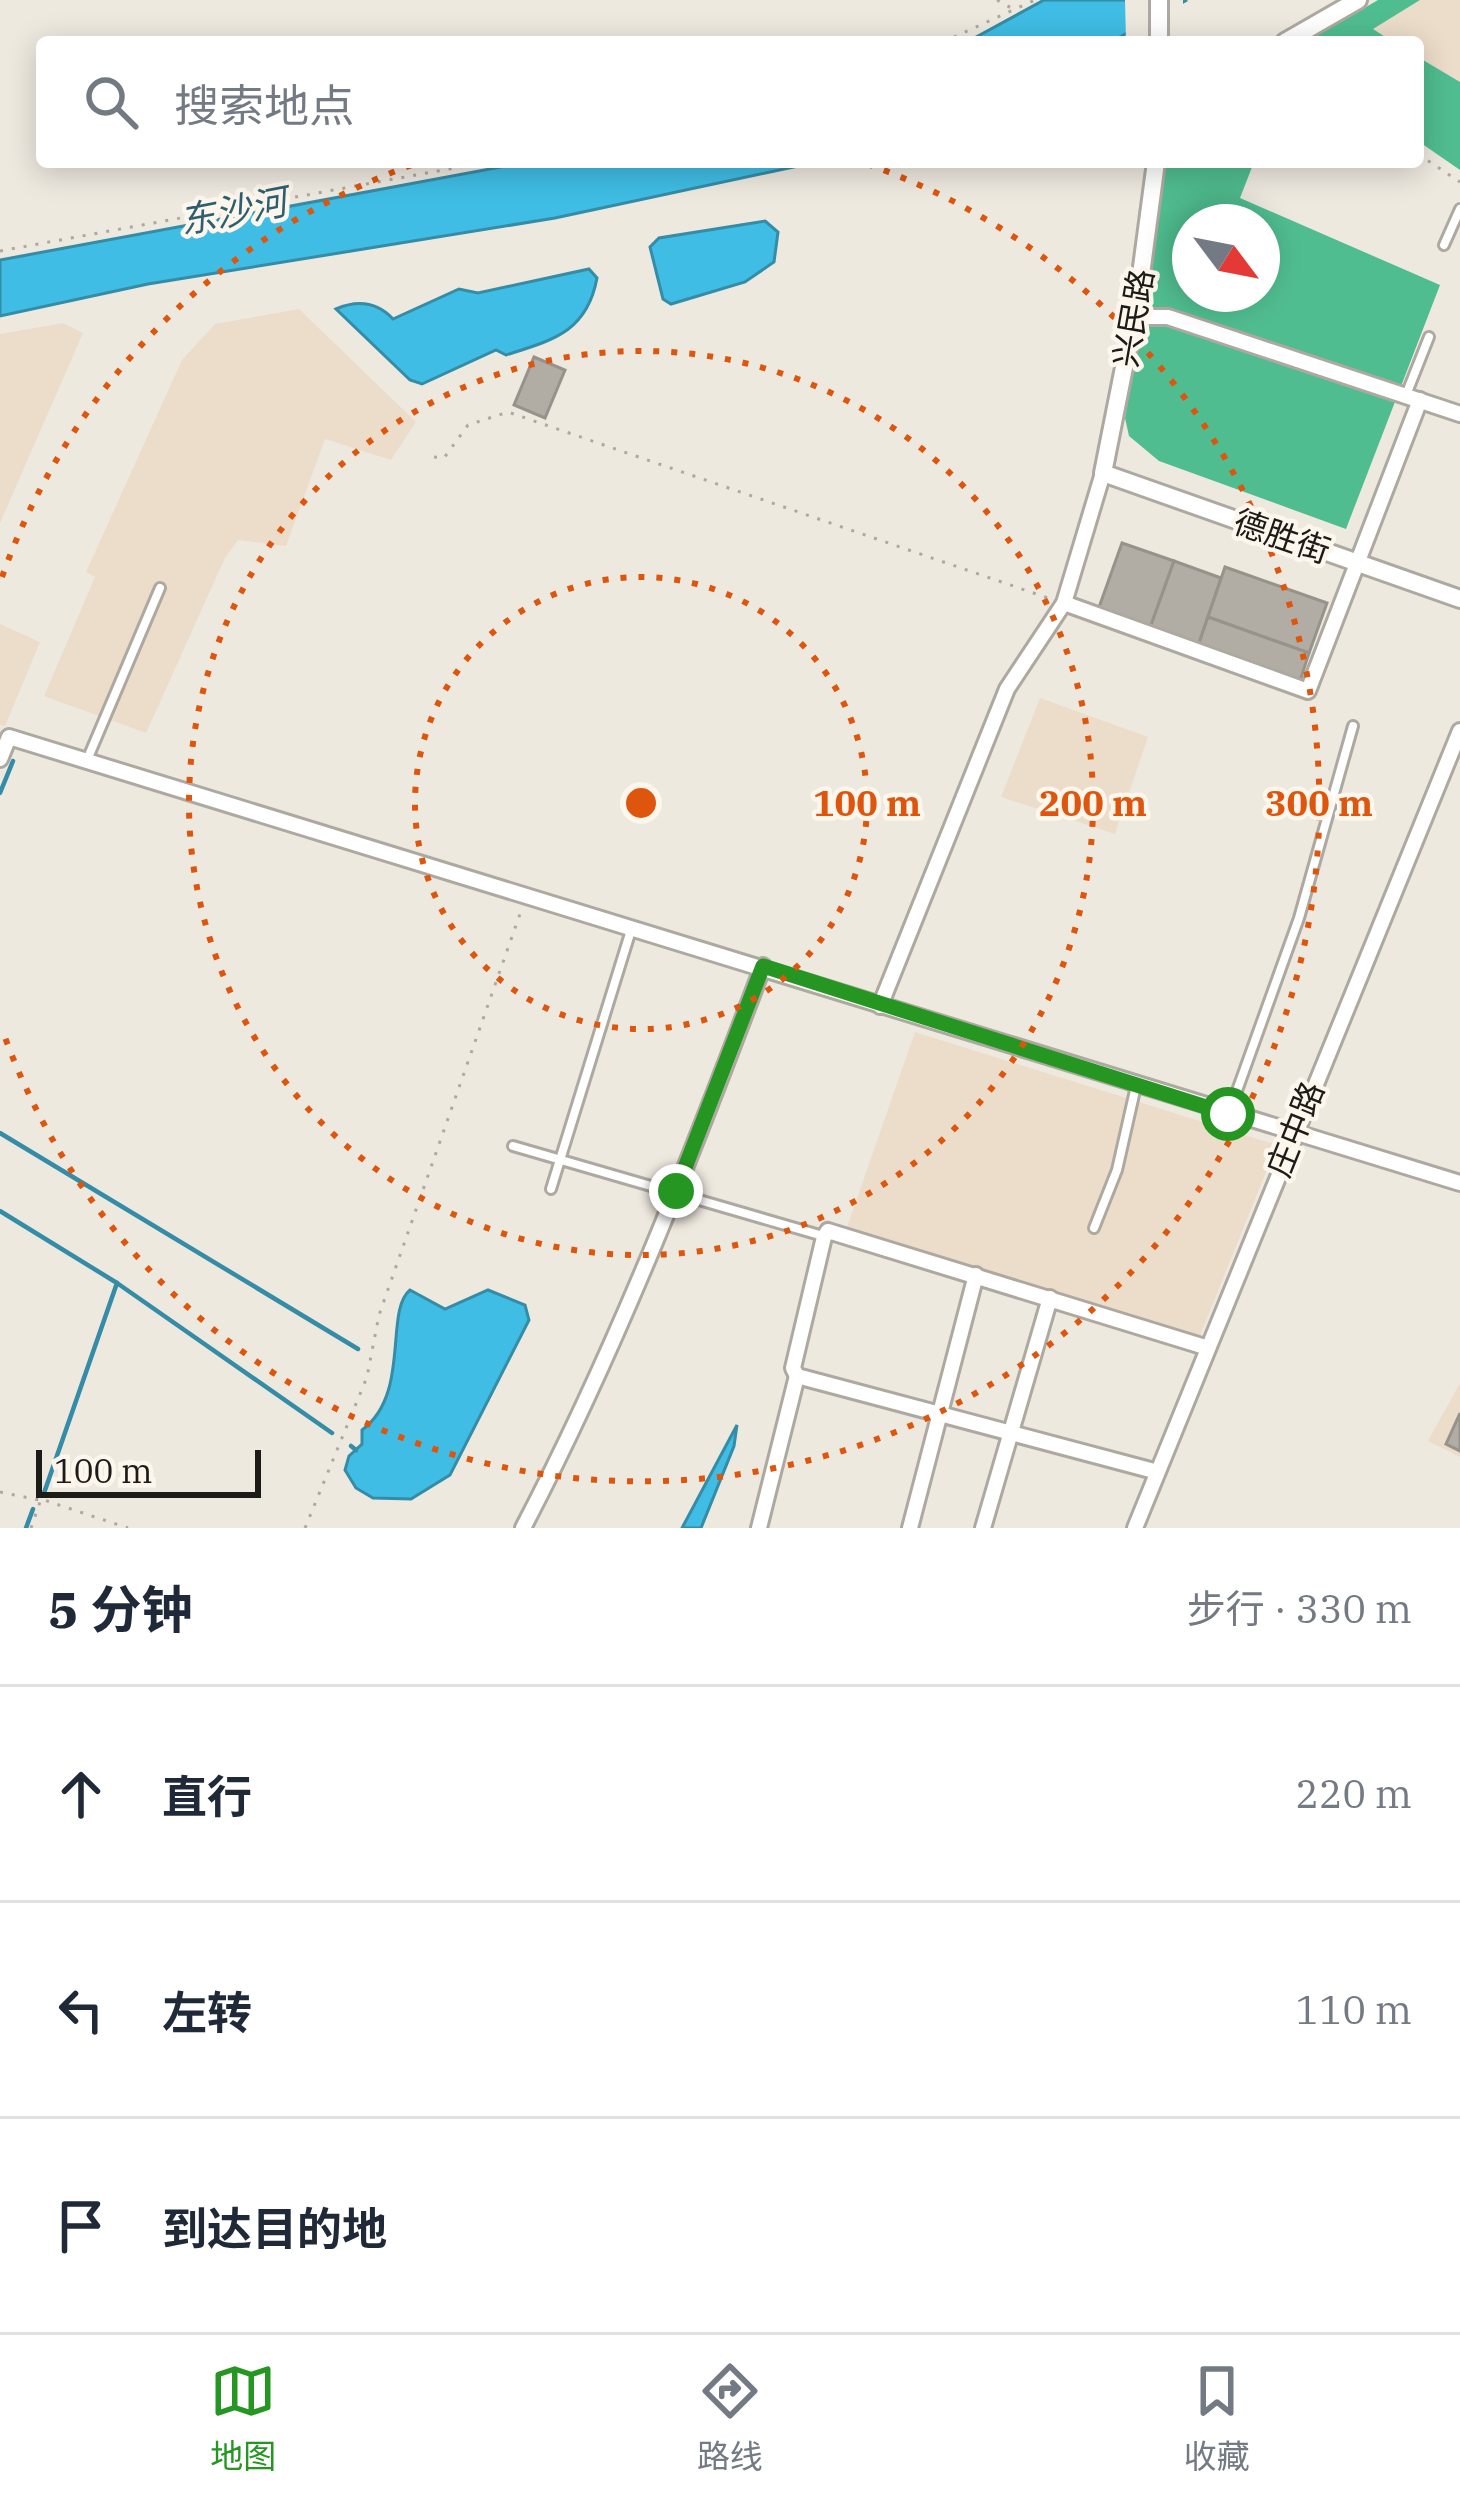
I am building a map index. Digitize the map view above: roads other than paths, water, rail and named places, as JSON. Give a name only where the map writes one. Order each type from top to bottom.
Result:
[{"type":"street","points":[[1159,0],[1160,36]]},
{"type":"street","points":[[1295,36],[1358,0]]},
{"type":"street","name":"兴民路","points":[[1103,473],[1134,317],[1155,168]]},
{"type":"street","points":[[1134,317],[1168,317],[1460,414]]},
{"type":"street","points":[[1064,603],[1308,691],[1413,398]]},
{"type":"street","points":[[880,1006],[1006,689],[1064,603],[1103,473]]},
{"type":"street","name":"德胜街","points":[[1103,473],[1460,599]]},
{"type":"street","name":"庄中路","points":[[1135,1528],[1154,1471],[1460,731]]},
{"type":"street","points":[[0,760],[5,735],[527,892],[1460,1184]]},
{"type":"street","points":[[523,1528],[583,1414],[763,966]]},
{"type":"street","points":[[759,1528],[828,1231],[1205,1348]]},
{"type":"street","points":[[910,1528],[976,1275]]},
{"type":"street","points":[[983,1528],[1006,1435],[1050,1298]]},
{"type":"street","points":[[797,1376],[1154,1471]]},
{"type":"lane","points":[[1444,245],[1460,209]]},
{"type":"lane","points":[[1413,398],[1429,337]]},
{"type":"lane","points":[[87,760],[160,588]]},
{"type":"lane","points":[[1228,1114],[1299,918],[1353,726]]},
{"type":"lane","points":[[551,1189],[633,926]]},
{"type":"lane","points":[[1094,1228],[1117,1170],[1136,1086]]},
{"type":"lane","points":[[513,1146],[824,1237]]},
{"type":"water","points":[[1044,0],[1187,0],[1122,36],[978,36]]},
{"type":"water","points":[[496,168],[789,168],[555,218],[148,284],[0,316],[0,260]]},
{"type":"water","points":[[765,221],[778,232],[774,262],[745,282],[671,304],[663,299],[650,247],[659,238]]},
{"type":"water","points":[[589,269],[597,278],[592,296],[585,311],[565,331],[506,355],[496,350],[422,384],[410,380],[336,309],[366,304],[393,319],[459,289],[478,293]]},
{"type":"water","points":[[410,1290],[445,1309],[488,1290],[525,1305],[529,1320],[450,1475],[411,1499],[373,1498],[356,1488],[345,1470],[349,1456],[362,1444],[362,1430],[387,1396],[398,1316]]},
{"type":"water","points":[[737,1425],[734,1446],[701,1528],[682,1528]]},
{"type":"waterway","points":[[0,793],[13,761]]},
{"type":"waterway","points":[[0,1133],[358,1349]]},
{"type":"waterway","points":[[0,1211],[117,1283],[332,1433]]},
{"type":"waterway","points":[[44,1493],[117,1283]]},
{"type":"waterway","points":[[351,1446],[356,1450]]},
{"type":"waterway","points":[[26,1528],[33,1509]]},
{"type":"water label","name":"东沙河","points":[[233,211]]}]
